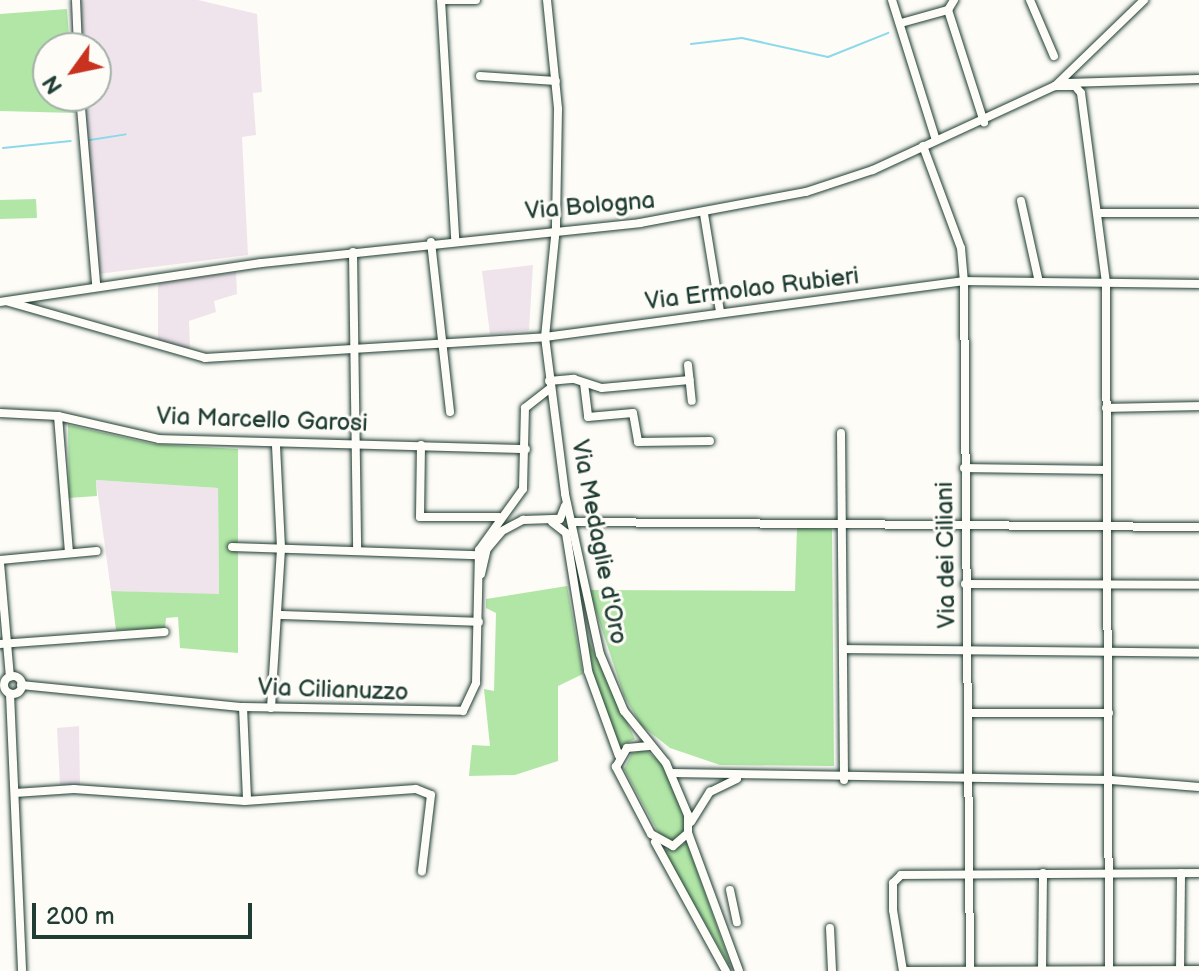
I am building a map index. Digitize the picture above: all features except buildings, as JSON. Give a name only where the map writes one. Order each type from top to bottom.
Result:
[{"type":"street","points":[[76,0],[77,32]]},
{"type":"street","points":[[455,239],[441,0],[476,0]]},
{"type":"street","points":[[545,337],[556,227],[556,81],[547,0]]},
{"type":"street","points":[[892,0],[936,140]]},
{"type":"street","points":[[901,23],[948,10],[954,0]]},
{"type":"street","points":[[1030,0],[1054,56]]},
{"type":"street","name":"Via Bologna","points":[[2,301],[96,284],[455,239],[704,214],[840,182],[984,122],[1055,86],[1129,4],[1144,0]]},
{"type":"street","points":[[948,10],[984,122]]},
{"type":"street","points":[[1078,62],[1089,78]]},
{"type":"street","points":[[480,76],[556,81]]},
{"type":"street","points":[[1055,86],[1089,78],[1199,79]]},
{"type":"street","points":[[1055,86],[1075,86],[1081,93],[1106,283],[1106,525],[1111,780],[1109,970]]},
{"type":"street","points":[[81,112],[96,284]]},
{"type":"street","name":"Via dei Ciliani","points":[[923,146],[961,248],[964,281],[970,969]]},
{"type":"street","points":[[1021,201],[1039,282]]},
{"type":"street","points":[[1097,213],[1199,213]]},
{"type":"street","points":[[704,214],[720,312]]},
{"type":"street","points":[[431,242],[450,412]]},
{"type":"street","points":[[353,252],[357,551]]},
{"type":"street","name":"Via Ermolao Rubieri","points":[[2,301],[190,356],[445,347],[545,337],[964,281],[1199,284]]},
{"type":"street","points":[[38,296],[39,312]]},
{"type":"street","name":"Via Medaglie d'Oro","points":[[545,337],[565,494],[600,654],[624,711],[671,773],[739,971]]},
{"type":"street","points":[[522,339],[546,356]]},
{"type":"street","points":[[688,365],[692,401]]},
{"type":"street","points":[[232,547],[478,555],[499,517],[513,503],[525,482],[525,408],[538,401],[549,383],[584,383],[602,388],[690,380]]},
{"type":"street","points":[[584,383],[588,417],[633,413],[638,442],[710,441]]},
{"type":"street","points":[[538,401],[553,410]]},
{"type":"street","points":[[1106,408],[1199,406]]},
{"type":"street","name":"Via Marcello Garosi","points":[[0,413],[58,416],[159,439],[526,449]]},
{"type":"street","points":[[58,416],[69,553]]},
{"type":"street","points":[[841,433],[844,780]]},
{"type":"street","points":[[271,708],[281,548],[276,444]]},
{"type":"street","points":[[421,445],[420,517],[499,517]]},
{"type":"street","points":[[964,468],[1106,470]]},
{"type":"street","points":[[513,503],[513,514],[523,520],[552,522],[564,515],[565,494]]},
{"type":"street","name":"Via Cilianuzzo","points":[[479,583],[490,543],[523,520]]},
{"type":"street","name":"Via Medaglie d'Oro","points":[[552,522],[562,527],[596,705],[619,756],[616,767],[726,971]]},
{"type":"street","points":[[572,522],[1199,527]]},
{"type":"street","points":[[22,971],[11,710],[4,695],[10,677],[4,644],[0,561],[97,551]]},
{"type":"street","name":"Via Cilianuzzo","points":[[4,695],[21,688],[71,686],[243,707],[459,713],[474,697],[479,622],[478,555]]},
{"type":"street","points":[[965,584],[1107,582],[1199,585]]},
{"type":"street","points":[[279,615],[479,622]]},
{"type":"street","points":[[4,644],[165,632]]},
{"type":"street","points":[[843,649],[969,648],[1199,653]]},
{"type":"street","points":[[10,677],[21,688]]},
{"type":"street","points":[[243,707],[247,800]]},
{"type":"street","points":[[969,713],[1109,713]]},
{"type":"street","points":[[619,756],[635,744],[649,746]]},
{"type":"street","points":[[671,773],[844,780],[1111,780],[1199,787]]},
{"type":"street","points":[[651,834],[670,847],[689,831],[710,792],[742,778]]},
{"type":"street","points":[[15,793],[74,789],[247,800],[416,789],[431,795],[422,871]]},
{"type":"street","points":[[1199,873],[970,872],[895,878],[903,971],[1199,970]]},
{"type":"street","points":[[1042,970],[1043,873]]},
{"type":"street","points":[[1180,970],[1181,873]]},
{"type":"street","points":[[730,890],[737,922]]},
{"type":"street","points":[[830,928],[832,971]]},
{"type":"shaded area","points":[[80,0],[198,0],[257,14],[262,92],[253,93],[256,135],[242,137],[248,255],[98,274],[85,112],[112,112],[112,32],[81,32]]},
{"type":"shaded area","points":[[533,265],[529,330],[490,334],[482,271]]},
{"type":"shaded area","points":[[236,272],[237,294],[214,301],[216,312],[189,321],[190,348],[158,346],[158,283]]},
{"type":"shaded area","points":[[96,480],[218,488],[219,595],[111,591]]},
{"type":"shaded area","points":[[79,726],[80,785],[60,785],[57,728]]},
{"type":"green space","points":[[67,9],[69,32],[32,32],[32,112],[0,111],[0,14]]},
{"type":"green space","points":[[36,199],[37,218],[0,219],[0,200]]},
{"type":"green space","points":[[68,425],[153,444],[238,449],[238,653],[180,648],[178,617],[166,618],[165,629],[116,630],[111,591],[219,594],[218,488],[96,480],[97,496],[69,498]]},
{"type":"green space","points":[[797,528],[832,529],[834,766],[720,765],[670,748],[641,725],[624,696],[589,590],[795,591]]},
{"type":"green space","points":[[567,586],[583,674],[558,686],[558,761],[515,775],[469,776],[472,745],[490,746],[484,689],[494,691],[496,613],[486,608],[486,599]]},
{"type":"green space","points":[[586,635],[635,739],[618,747],[596,689]]},
{"type":"green space","points":[[646,750],[661,763],[686,816],[685,834],[671,843],[661,838],[624,769],[632,753]]},
{"type":"green space","points":[[687,843],[730,963],[729,965],[664,851]]},
{"type":"waterway","points":[[691,44],[742,38],[828,57],[888,33]]},
{"type":"waterway","points":[[90,140],[126,134]]},
{"type":"waterway","points":[[3,148],[71,141]]}]
